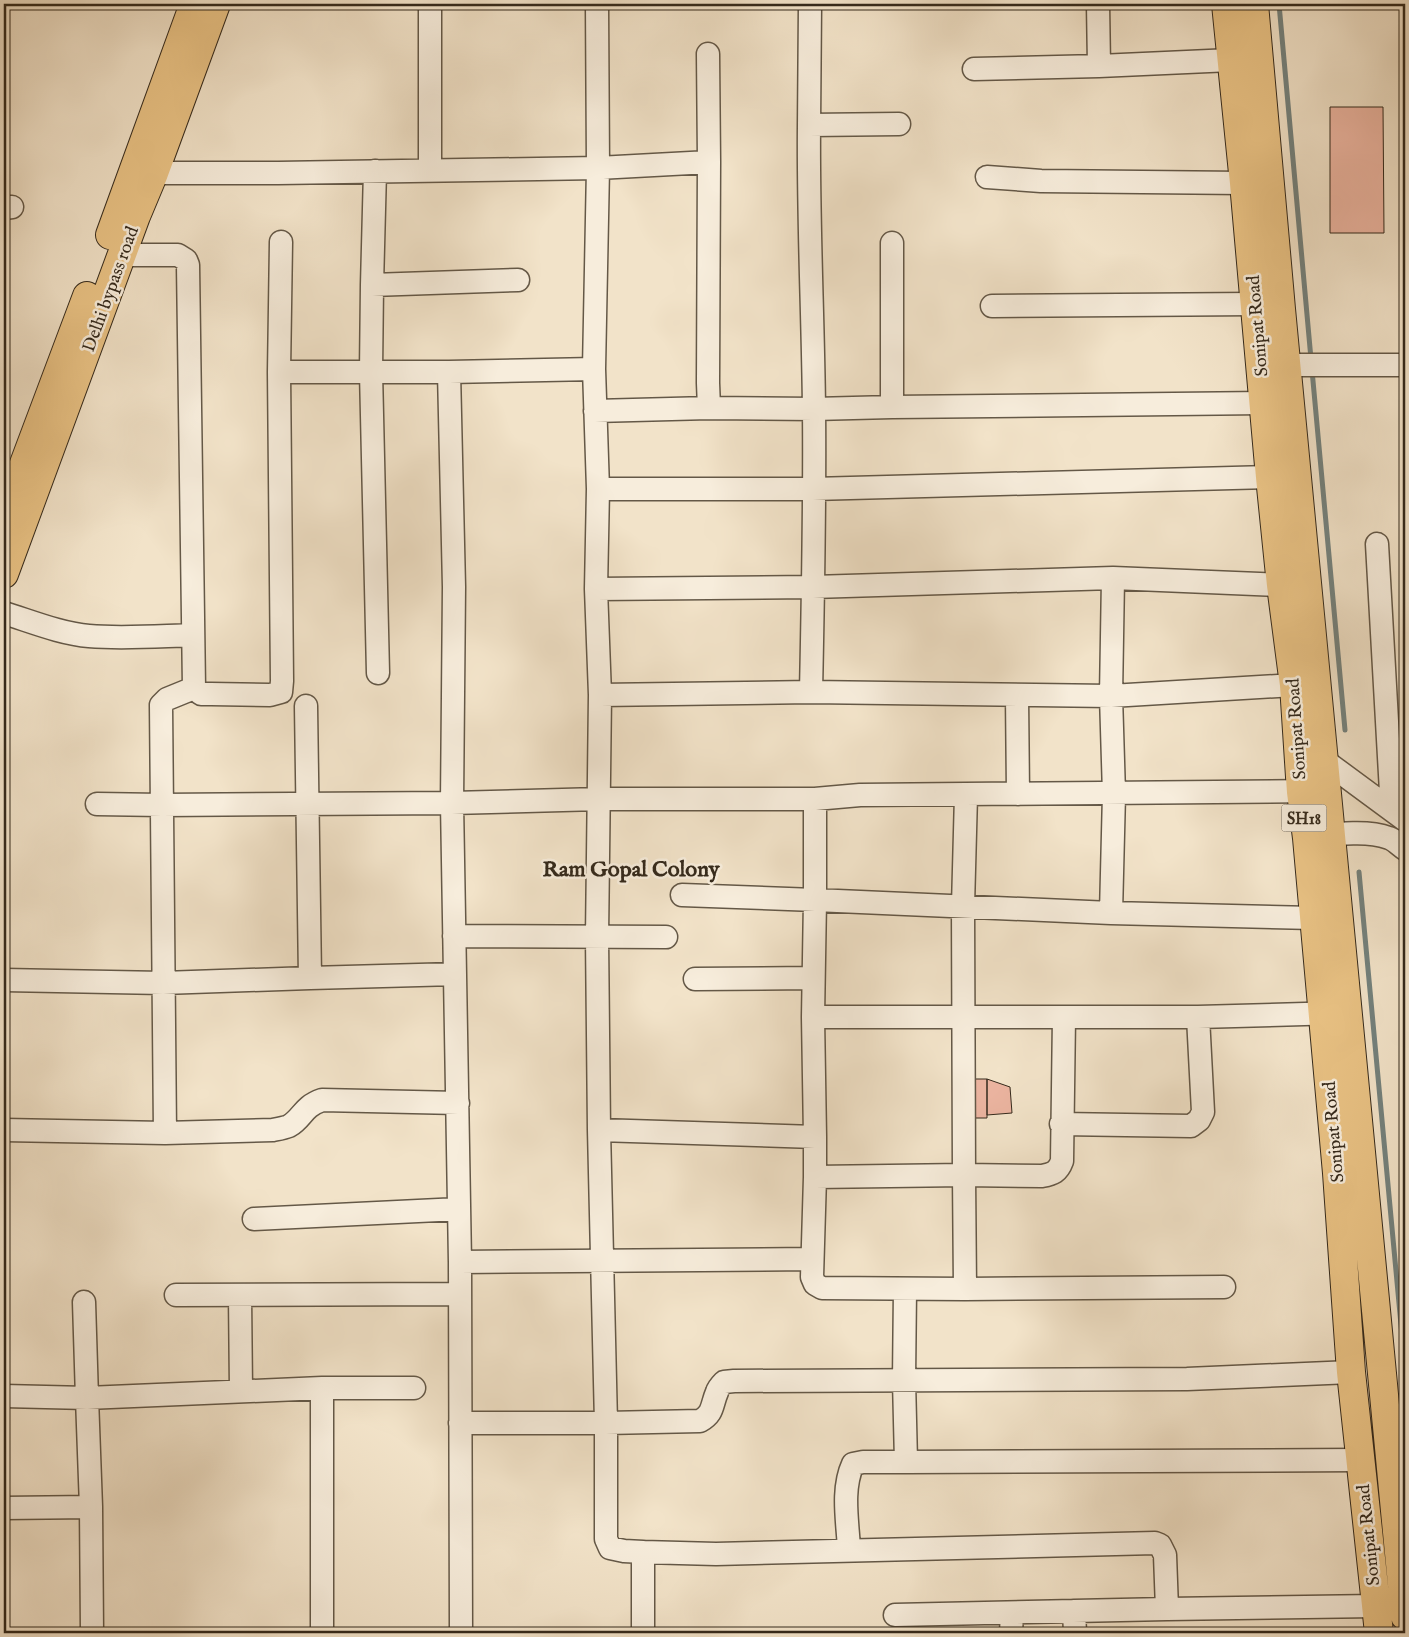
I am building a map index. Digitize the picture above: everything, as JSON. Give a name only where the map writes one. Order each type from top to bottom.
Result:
[{"type":"main road","name":"Sonipat Road","points":[[1226,4],[1255,304],[1274,367],[1264,403],[1281,585],[1294,685],[1301,792],[1319,837],[1349,1012],[1405,1609]]},
{"type":"main road","name":"Sonipat Road","points":[[1254,4],[1274,367],[1328,790],[1319,837],[1313,918],[1337,1173],[1351,1372],[1379,1633]]},
{"type":"main road","name":"Delhi bypass road","points":[[4,574],[10,544],[154,173],[202,12]]},
{"type":"main road","name":"Delhi bypass road","points":[[4,517],[202,12]]},
{"type":"street","points":[[430,4],[430,170]]},
{"type":"street","points":[[597,4],[598,168],[594,369],[598,489],[596,590],[600,695],[597,937],[601,1260],[606,1424],[606,1540],[610,1548],[624,1551],[716,1554],[1155,1543],[1160,1545],[1165,1555],[1167,1609]]},
{"type":"street","points":[[810,4],[809,176],[814,409],[811,692]]},
{"type":"street","points":[[1098,4],[1099,66]]},
{"type":"street","points":[[708,54],[710,162],[708,383],[710,408]]},
{"type":"street","points":[[974,69],[1231,60]]},
{"type":"street","points":[[809,125],[899,124]]},
{"type":"street","points":[[154,173],[598,168],[710,162]]},
{"type":"street","points":[[375,171],[371,372],[378,674]]},
{"type":"street","points":[[987,177],[1041,181],[1244,183]]},
{"type":"street","points":[[122,255],[178,255],[184,258],[188,265],[194,688],[201,694],[270,695],[281,692],[282,680],[279,372],[281,242]]},
{"type":"street","points":[[892,243],[892,407]]},
{"type":"street","points":[[372,285],[518,280]]},
{"type":"street","points":[[992,306],[1255,304]]},
{"type":"street","points":[[1274,367],[1405,365]]},
{"type":"street","points":[[279,372],[449,372],[594,369]]},
{"type":"street","points":[[449,372],[454,586],[452,803],[460,1262],[461,1633]]},
{"type":"street","points":[[595,411],[710,408],[814,409],[1264,403]]},
{"type":"street","points":[[598,489],[813,489],[1270,477]]},
{"type":"street","points":[[1377,544],[1399,815]]},
{"type":"street","points":[[596,590],[813,587],[1113,578],[1281,585]]},
{"type":"street","points":[[1111,913],[1114,794],[1112,696],[1113,578]]},
{"type":"street","points":[[4,613],[87,636],[193,635]]},
{"type":"street","points":[[600,695],[811,692],[1112,696],[1294,685]]},
{"type":"street","points":[[165,1133],[161,705],[167,700],[194,688]]},
{"type":"street","points":[[1017,696],[1018,794]]},
{"type":"street","points":[[306,706],[310,978]]},
{"type":"street","points":[[1325,761],[1399,815]]},
{"type":"street","points":[[97,804],[452,803],[599,798],[815,798],[860,795],[1114,794],[1328,790]]},
{"type":"street","points":[[965,1289],[963,906],[966,795]]},
{"type":"street","points":[[815,798],[813,978],[815,1177],[812,1259],[812,1277],[815,1284],[822,1288],[905,1289],[1224,1287]]},
{"type":"street","points":[[1319,837],[1378,836],[1391,839],[1405,849]]},
{"type":"street","points":[[682,895],[1111,913],[1313,918]]},
{"type":"street","points":[[454,936],[666,937]]},
{"type":"street","points":[[4,980],[164,983],[455,974]]},
{"type":"street","points":[[695,979],[813,978]]},
{"type":"street","points":[[813,1017],[1198,1017],[1349,1012]]},
{"type":"street","points":[[815,1177],[1052,1174],[1059,1170],[1062,1162],[1064,1017]]},
{"type":"street","points":[[1062,1124],[1191,1126],[1199,1120],[1203,1112],[1198,1017]]},
{"type":"street","points":[[4,1130],[165,1133],[273,1130],[290,1125],[305,1109],[313,1103],[322,1100],[458,1103]]},
{"type":"street","points":[[599,1130],[815,1137]]},
{"type":"street","points":[[254,1219],[459,1209]]},
{"type":"street","points":[[460,1262],[812,1259]]},
{"type":"street","points":[[905,1289],[904,1380],[906,1462]]},
{"type":"street","points":[[176,1295],[460,1294]]},
{"type":"street","points":[[240,1295],[241,1391]]},
{"type":"street","points":[[84,1302],[91,1507],[92,1633]]},
{"type":"street","points":[[460,1423],[606,1424],[700,1421],[712,1411],[717,1390],[724,1382],[734,1381],[1187,1379],[1351,1372]]},
{"type":"street","points":[[322,1388],[322,1633]]},
{"type":"street","points":[[4,1396],[87,1398],[322,1388],[414,1388]]},
{"type":"street","points":[[849,1550],[846,1488],[853,1464],[863,1462],[1360,1460]]},
{"type":"street","points":[[4,1508],[91,1507]]},
{"type":"street","points":[[643,1552],[643,1633]]},
{"type":"street","points":[[895,1615],[1012,1623],[1074,1611],[1376,1606],[1405,1609]]},
{"type":"street","points":[[1074,1611],[1075,1633]]},
{"type":"building","points":[[1330,107],[1383,107],[1384,233],[1330,233]]},
{"type":"building","points":[[967,1079],[987,1079],[987,1118],[966,1118]]},
{"type":"building","points":[[987,1079],[1010,1087],[1012,1113],[987,1115]]},
{"type":"waterway","points":[[1279,4],[1311,359]]},
{"type":"waterway","points":[[1312,370],[1345,730]]},
{"type":"waterway","points":[[1359,872],[1405,1368]]},
{"type":"district","name":"Ram Gopal Colony","points":[[631,868]]}]
